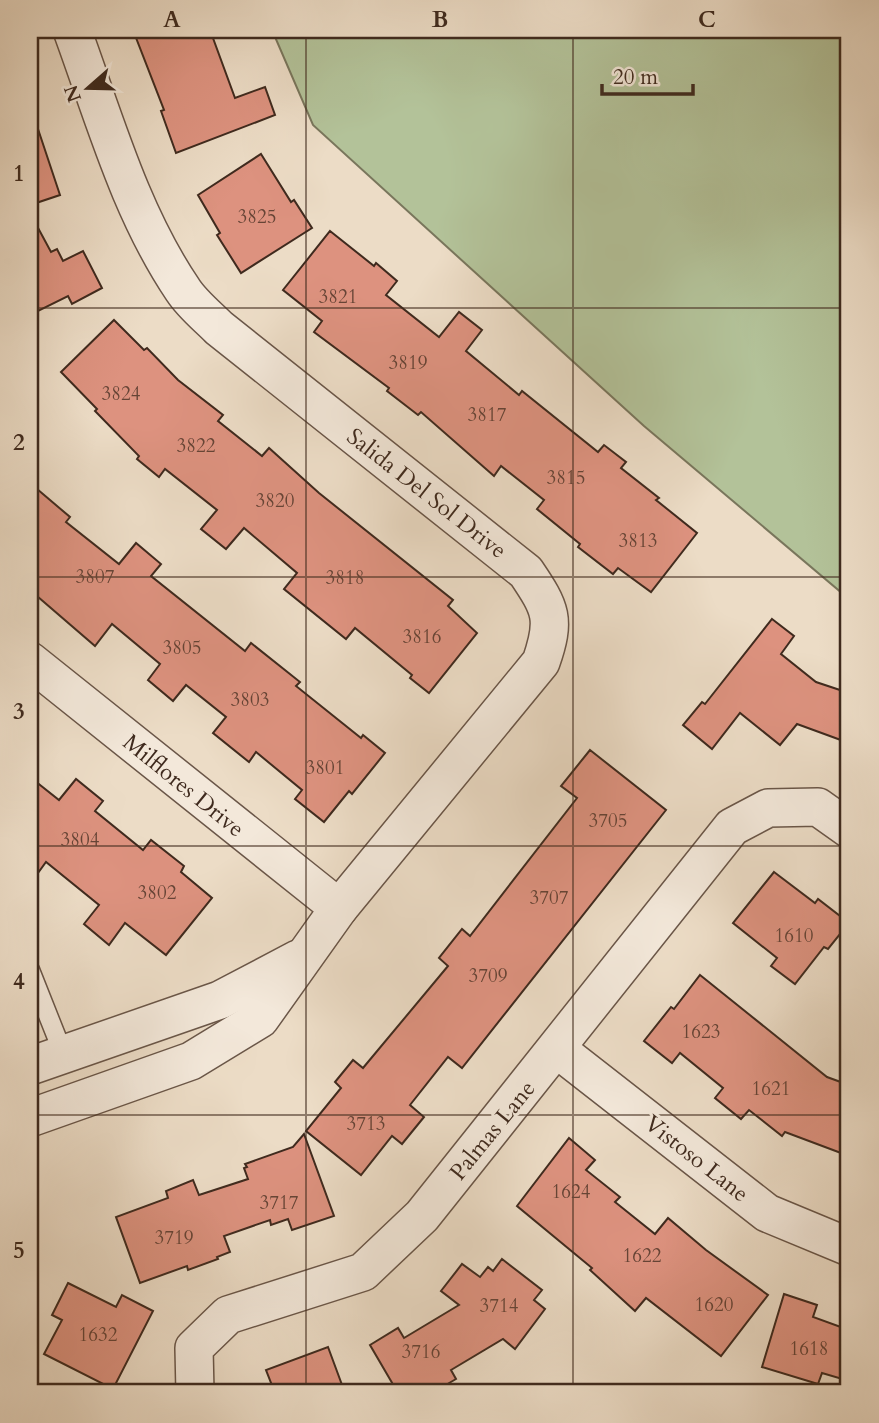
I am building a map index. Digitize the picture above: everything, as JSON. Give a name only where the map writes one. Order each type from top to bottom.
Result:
[{"type":"street","name":"Salida Del Sol Drive","points":[[30,1118],[191,1061],[260,1019],[338,908],[541,662],[550,635],[549,614],[540,593],[526,572],[219,328],[184,292],[156,244],[127,179],[72,30]]},
{"type":"street","name":"Milflores Drive","points":[[30,661],[338,908]]},
{"type":"street","name":"Palmas Lane","points":[[195,1393],[194,1348],[228,1315],[362,1272],[422,1216],[732,827],[768,808],[818,807],[849,829]]},
{"type":"street","name":"Salida Del Sol Drive","points":[[30,1066],[220,1000],[305,955]]},
{"type":"street","name":"Vistoso Lane","points":[[557,1049],[767,1213],[849,1247]]},
{"type":"street","points":[[63,1054],[80,1100]]},
{"type":"lane","points":[[30,970],[63,1054]]},
{"type":"green space","points":[[272,30],[849,30],[849,599],[644,426],[313,125]]},
{"type":"building","points":[[133,30],[210,30],[235,98],[265,87],[275,115],[176,153],[161,111],[164,110]]},
{"type":"building","points":[[34,117],[60,195],[30,205],[30,118]]},
{"type":"building","points":[[261,154],[291,202],[294,200],[312,228],[241,273],[217,235],[220,233],[198,195]]},
{"type":"building","points":[[30,213],[51,252],[57,249],[63,261],[83,251],[102,288],[72,304],[68,296],[30,315]]},
{"type":"building","points":[[330,231],[397,281],[386,295],[439,337],[459,312],[482,330],[466,351],[519,395],[522,391],[598,452],[604,445],[626,462],[621,468],[697,533],[651,592],[618,568],[613,574],[578,547],[580,544],[537,509],[544,500],[501,466],[494,476],[421,412],[418,415],[387,391],[389,388],[314,332],[322,321],[283,290]]},
{"type":"building","points":[[114,320],[144,350],[147,348],[178,380],[223,415],[218,421],[262,456],[269,448],[319,493],[453,600],[448,606],[477,633],[429,693],[410,678],[412,675],[355,628],[346,639],[284,589],[297,573],[244,528],[226,549],[201,529],[217,510],[165,469],[159,477],[137,459],[139,456],[61,372]]},
{"type":"building","points":[[30,483],[70,517],[66,522],[119,564],[136,543],[161,564],[151,576],[245,651],[251,643],[300,682],[296,686],[361,738],[363,735],[385,753],[352,794],[349,791],[324,822],[295,799],[302,790],[256,752],[249,762],[213,733],[226,717],[186,685],[173,701],[148,680],[160,664],[112,624],[95,646],[30,590]]},
{"type":"building","points":[[772,619],[794,636],[781,654],[816,682],[849,693],[849,743],[797,724],[780,745],[740,713],[712,749],[683,725],[702,702],[705,704]]},
{"type":"building","points":[[590,750],[666,810],[462,1068],[448,1057],[410,1105],[424,1117],[402,1144],[392,1136],[361,1175],[306,1131],[341,1088],[335,1082],[353,1060],[363,1068],[448,966],[439,958],[462,929],[470,936],[577,798],[561,786]]},
{"type":"building","points":[[30,777],[59,800],[76,779],[103,801],[95,811],[143,850],[151,840],[184,866],[181,872],[212,898],[166,955],[125,923],[109,945],[84,924],[99,905],[46,862],[30,884]]},
{"type":"building","points":[[774,872],[815,903],[818,899],[849,923],[828,949],[824,947],[795,984],[771,966],[777,958],[733,923]]},
{"type":"building","points":[[700,975],[827,1077],[849,1085],[849,1156],[785,1132],[782,1136],[749,1110],[741,1119],[715,1098],[723,1088],[680,1053],[672,1063],[644,1041],[671,1007],[674,1009]]},
{"type":"building","points":[[304,1134],[334,1216],[292,1230],[288,1219],[271,1225],[270,1220],[224,1236],[230,1252],[217,1257],[218,1259],[188,1270],[187,1266],[140,1283],[116,1217],[168,1198],[166,1191],[193,1180],[199,1195],[248,1179],[245,1164],[293,1147]]},
{"type":"building","points":[[569,1138],[595,1160],[586,1170],[620,1197],[615,1202],[655,1234],[668,1218],[706,1250],[768,1295],[721,1356],[646,1298],[635,1311],[590,1270],[592,1268],[517,1206]]},
{"type":"building","points":[[502,1259],[542,1290],[534,1300],[545,1309],[515,1349],[503,1339],[451,1370],[456,1379],[432,1393],[398,1393],[370,1345],[398,1328],[404,1338],[459,1305],[441,1291],[462,1264],[480,1277],[488,1267],[493,1271]]},
{"type":"building","points":[[68,1283],[116,1307],[122,1295],[153,1311],[113,1389],[44,1354],[62,1320],[52,1315]]},
{"type":"building","points":[[784,1294],[817,1305],[813,1317],[849,1330],[849,1381],[822,1373],[818,1384],[762,1367]]},
{"type":"building","points":[[328,1347],[345,1393],[275,1393],[266,1370]]}]
